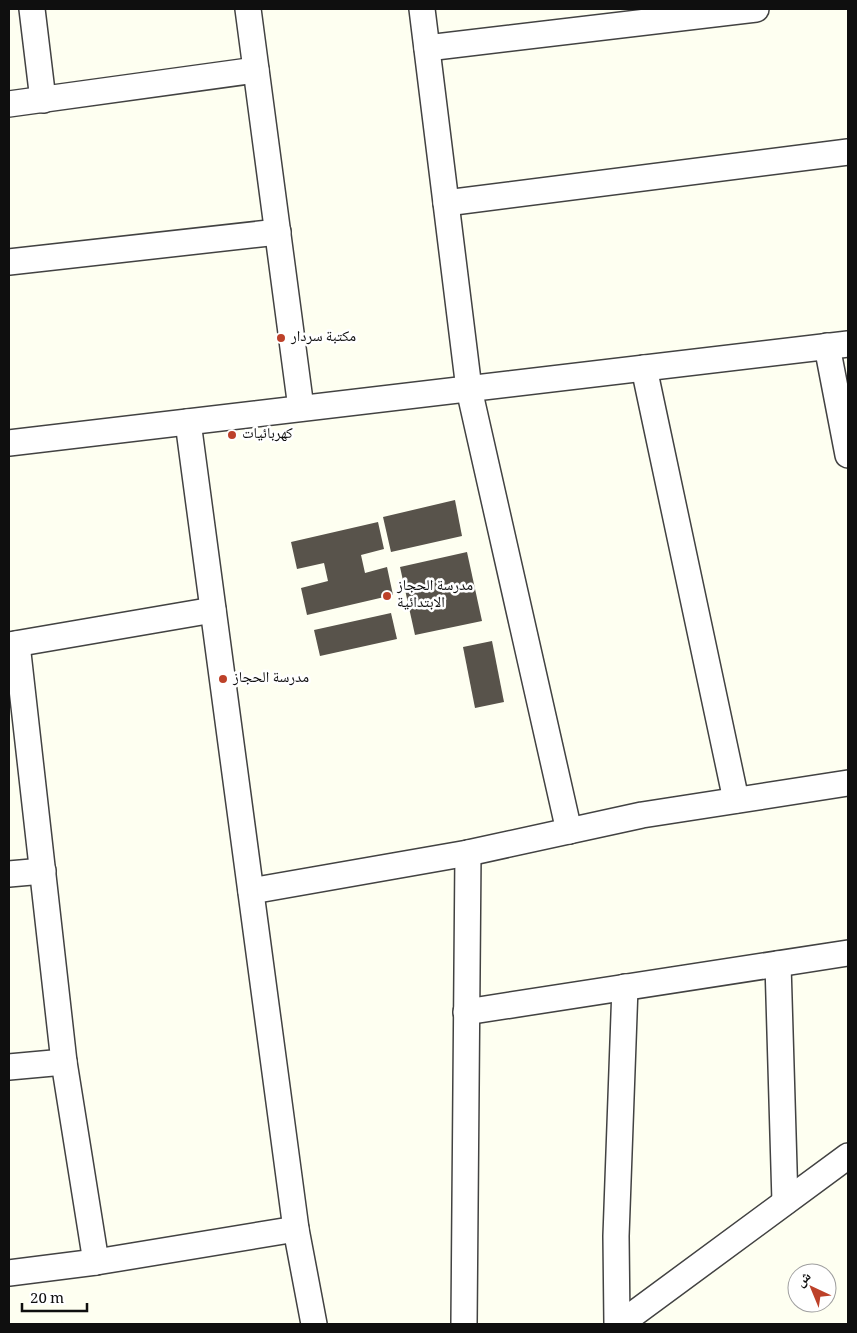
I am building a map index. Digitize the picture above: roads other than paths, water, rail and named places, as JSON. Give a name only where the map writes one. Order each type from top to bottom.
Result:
[{"type":"street","points":[[32,9],[43,100]]},
{"type":"street","points":[[248,9],[302,408]]},
{"type":"street","points":[[422,9],[469,389],[569,831]]},
{"type":"street","points":[[426,48],[593,18],[756,9]]},
{"type":"street","points":[[9,104],[256,70]]},
{"type":"street","points":[[446,203],[848,152]]},
{"type":"street","points":[[9,262],[278,232]]},
{"type":"street","points":[[9,443],[838,345],[848,455]]},
{"type":"street","points":[[644,368],[736,800]]},
{"type":"street","points":[[188,422],[296,1229],[314,1324]]},
{"type":"street","points":[[96,1262],[64,1062],[43,871],[13,645],[213,610]]},
{"type":"street","points":[[251,891],[468,853],[642,815],[848,783]]},
{"type":"street","points":[[464,1324],[468,853]]},
{"type":"street","points":[[9,874],[43,871]]},
{"type":"street","points":[[466,1012],[848,953]]},
{"type":"street","points":[[778,964],[785,1202]]},
{"type":"street","points":[[618,1324],[616,1236],[625,987]]},
{"type":"street","points":[[9,1067],[64,1062]]},
{"type":"street","points":[[618,1324],[848,1156]]},
{"type":"street","points":[[9,1273],[96,1262],[296,1229]]},
{"type":"place","name":"مكتبة سردار","points":[[281,338]]},
{"type":"place","name":"كهربائيات","points":[[232,435]]},
{"type":"place","name":"مدرسة الحجاز الابتدائية","points":[[387,596]]},
{"type":"place","name":"مدرسة الحجاز","points":[[223,679]]}]
